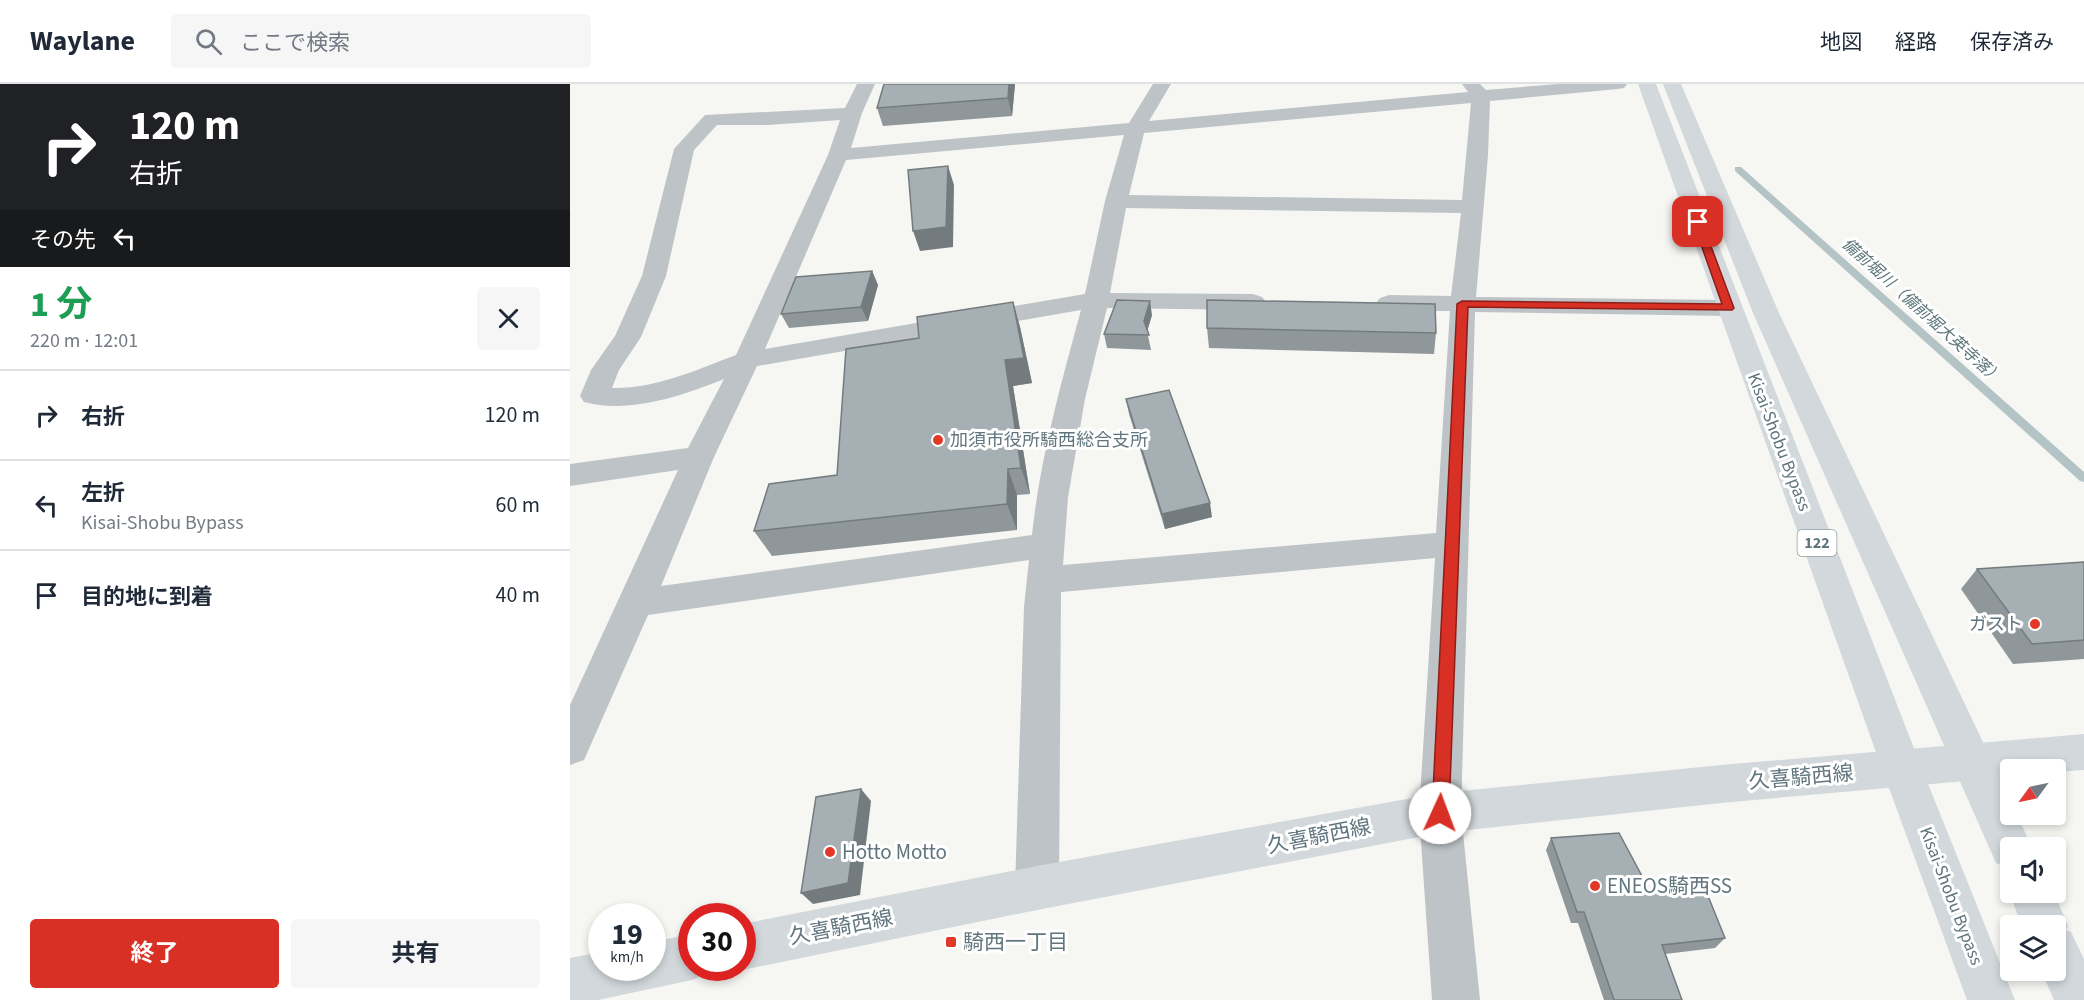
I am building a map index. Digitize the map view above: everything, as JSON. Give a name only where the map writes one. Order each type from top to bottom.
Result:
[{"type":"main road","name":"Kisai-Shobu Bypass","points":[[1647,84],[1902,769],[1991,1000]]},
{"type":"main road","name":"Kisai-Shobu Bypass","points":[[1672,84],[1766,313],[2005,837]]},
{"type":"main road","name":"久喜騎西線","points":[[756,944],[1037,888],[1440,813],[1721,784],[2084,752]]},
{"type":"main road","points":[[2066,973],[2078,1000]]},
{"type":"main road","points":[[570,982],[588,978]]},
{"type":"street","points":[[570,747],[699,457],[747,360],[838,155],[852,113],[866,84]]},
{"type":"street","points":[[1037,888],[1045,563],[1052,497],[1071,399],[1096,300],[1116,201],[1136,127],[1162,84]]},
{"type":"street","points":[[838,155],[1136,127],[1329,101],[1476,90],[1618,84]]},
{"type":"street","points":[[1456,1000],[1440,813],[1462,304],[1478,155],[1476,90]]},
{"type":"street","points":[[852,113],[768,119],[712,119],[684,149],[654,276],[628,337],[605,370],[594,396],[627,397],[684,385],[747,360],[1096,300],[1274,302]]},
{"type":"street","points":[[1116,201],[1471,207]]},
{"type":"street","points":[[1368,303],[1729,308]]},
{"type":"street","points":[[570,474],[699,457]]},
{"type":"street","points":[[636,603],[1045,563],[1452,544]]},
{"type":"building","points":[[884,84],[1009,84],[1008,98],[877,108]]},
{"type":"building","points":[[948,166],[946,227],[913,231],[908,170]]},
{"type":"building","points":[[872,271],[861,307],[781,314],[796,277]]},
{"type":"building","points":[[1117,300],[1150,301],[1144,321],[1149,335],[1104,334]]},
{"type":"building","points":[[1207,300],[1435,304],[1436,333],[1207,328]]},
{"type":"building","name":"加須市役所騎西総合支所","points":[[1013,302],[1024,358],[1005,360],[1021,468],[1008,469],[1007,504],[754,531],[769,484],[837,475],[846,349],[919,338],[917,317]]},
{"type":"building","points":[[1169,390],[1210,503],[1162,514],[1126,399]]},
{"type":"building","points":[[2084,562],[2084,640],[2032,644],[1977,569]]},
{"type":"building","points":[[861,789],[848,883],[801,893],[816,797]]},
{"type":"building","points":[[1619,833],[1650,891],[1704,886],[1725,938],[1662,945],[1682,1000],[1614,1000],[1584,912],[1577,912],[1551,838]]},
{"type":"waterway","name":"備前堀川（備前堀大英寺落）","points":[[1738,169],[2084,478]]},
{"type":"place","name":"加須市役所騎西総合支所","points":[[938,440]]},
{"type":"place","name":"ガスト","points":[[2035,624]]},
{"type":"place","name":"Hotto Motto","points":[[830,852]]},
{"type":"place","name":"ENEOS騎西SS","points":[[1595,886]]},
{"type":"place","name":"騎西一丁目","points":[[951,942]]},
{"type":"route","points":[[1440,813],[1462,304],[1729,308],[1698,222]]}]
